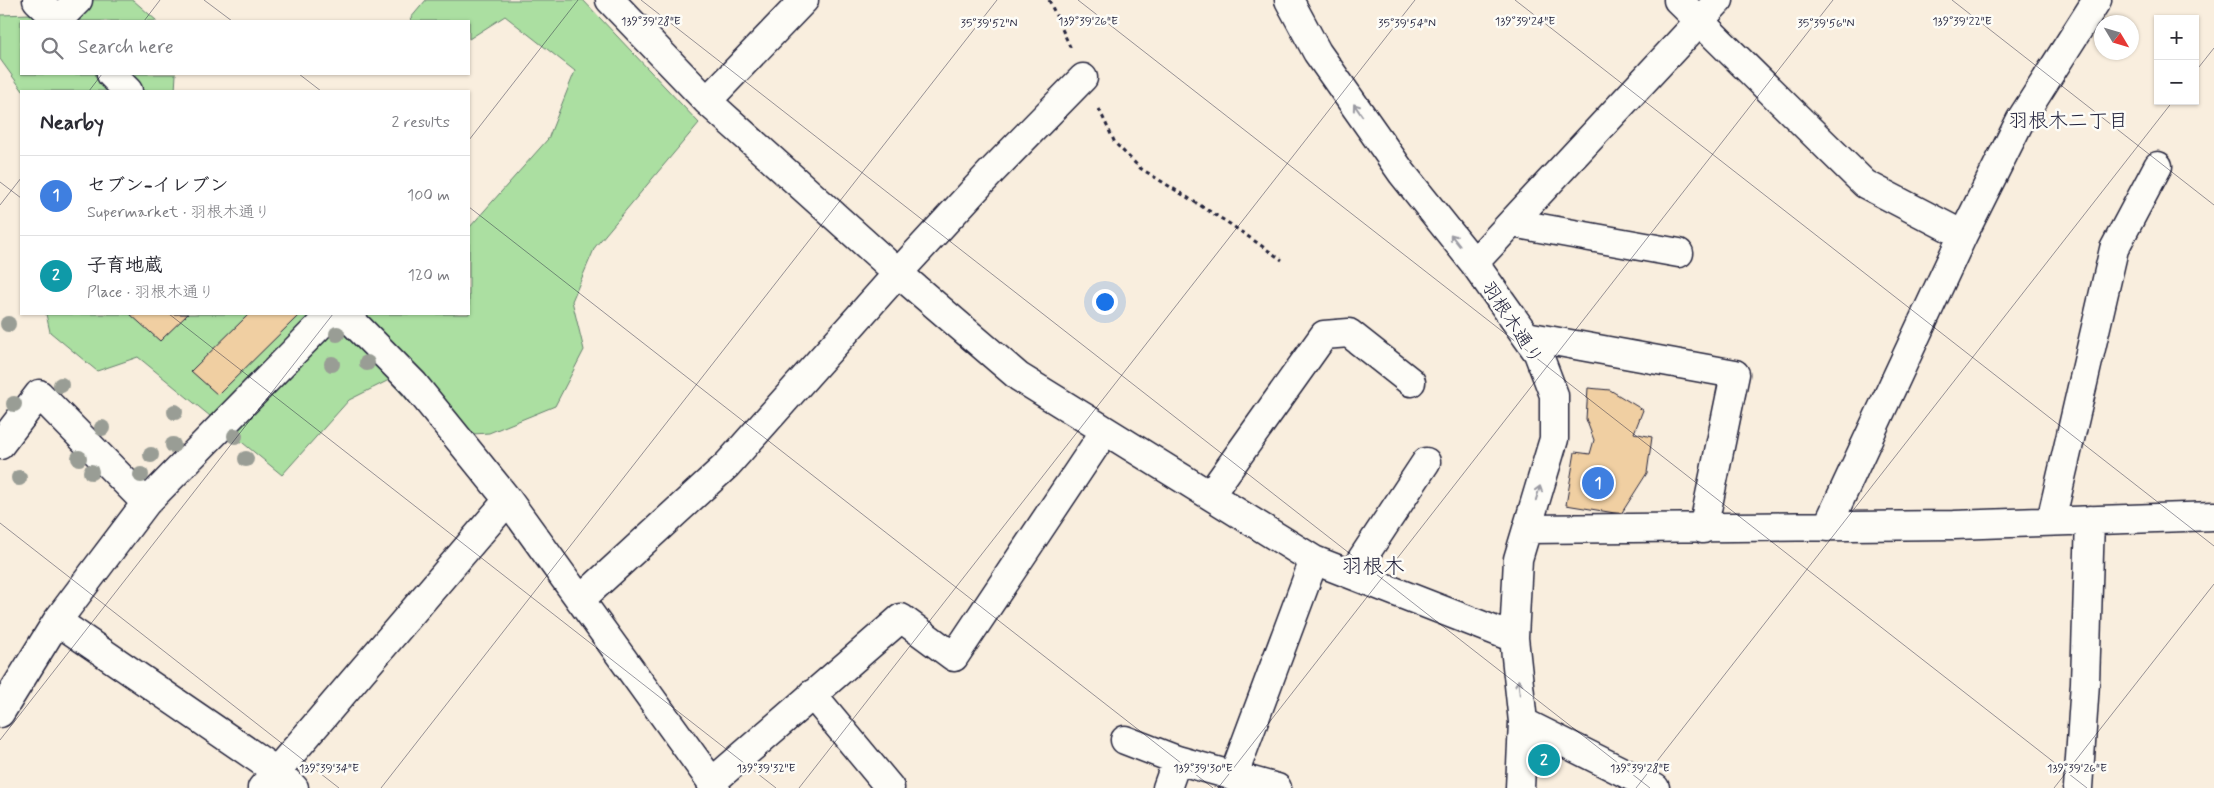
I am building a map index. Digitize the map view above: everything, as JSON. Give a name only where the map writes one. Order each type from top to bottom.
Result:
[{"type":"street","points":[[36,0],[58,20]]},
{"type":"street","points":[[60,20],[78,0]]},
{"type":"street","points":[[610,0],[707,101],[898,273],[1019,377],[1314,560],[1514,638]]},
{"type":"street","points":[[707,101],[804,0]]},
{"type":"street","name":"羽根木通り","points":[[1290,0],[1317,52],[1402,172],[1474,263],[1538,353],[1554,395],[1554,439],[1518,559],[1514,638],[1523,722],[1520,788]]},
{"type":"street","points":[[1678,0],[1865,184],[1963,235]]},
{"type":"street","points":[[1474,263],[1700,23],[1719,0]]},
{"type":"street","points":[[1827,527],[1963,235],[2021,119],[2097,0]]},
{"type":"street","points":[[112,75],[127,90]]},
{"type":"street","points":[[580,600],[727,465],[898,273],[999,164],[1083,78]]},
{"type":"street","points":[[2051,521],[2114,249],[2158,166]]},
{"type":"street","points":[[1512,223],[1679,253]]},
{"type":"street","points":[[0,713],[57,621],[146,503],[330,315]]},
{"type":"street","points":[[346,315],[414,384],[508,500],[714,786],[812,694],[901,618],[954,657],[1105,431]]},
{"type":"street","points":[[1210,495],[1324,335],[1348,333],[1411,382]]},
{"type":"street","points":[[1526,336],[1735,374],[1703,529]]},
{"type":"street","points":[[0,445],[39,394],[146,503]]},
{"type":"street","points":[[1352,574],[1426,462]]},
{"type":"street","points":[[57,621],[277,782],[508,500]]},
{"type":"street","points":[[1527,529],[1827,527],[2214,516]]},
{"type":"street","points":[[2078,788],[2085,683],[2090,520]]},
{"type":"street","points":[[1233,777],[1314,560]]},
{"type":"street","points":[[812,694],[890,788]]},
{"type":"street","points":[[1523,722],[1654,788]]},
{"type":"street","points":[[1126,740],[1177,760],[1277,788]]},
{"type":"street","points":[[1167,788],[1177,760]]},
{"type":"path","points":[[1049,0],[1083,78],[1115,143],[1140,168],[1230,224],[1282,260]]},
{"type":"green space","points":[[77,0],[133,0],[156,20],[20,20],[20,75],[176,75],[175,90],[22,90],[0,59],[0,15],[30,14]]},
{"type":"green space","points":[[426,0],[583,0],[699,123],[595,247],[572,301],[584,350],[555,406],[489,433],[440,436],[389,380],[349,400],[282,475],[138,357],[97,371],[50,332],[46,315],[470,315],[470,227],[548,139],[575,71],[505,16],[470,38],[470,20],[410,19]]},
{"type":"building","points":[[131,315],[187,315],[160,341]]},
{"type":"building","points":[[248,315],[299,315],[218,395],[191,371]]},
{"type":"building","points":[[1588,388],[1610,390],[1643,410],[1634,433],[1652,437],[1647,473],[1621,514],[1566,505],[1575,452],[1590,454],[1594,440],[1586,419]]},
{"type":"place","name":"セブン-イレブン","points":[[1598,483]]},
{"type":"place","name":"子育地蔵","points":[[1544,760]]},
{"type":"district","name":"羽根木二丁目","points":[[2068,120]]},
{"type":"district","name":"羽根木","points":[[1373,566]]}]
